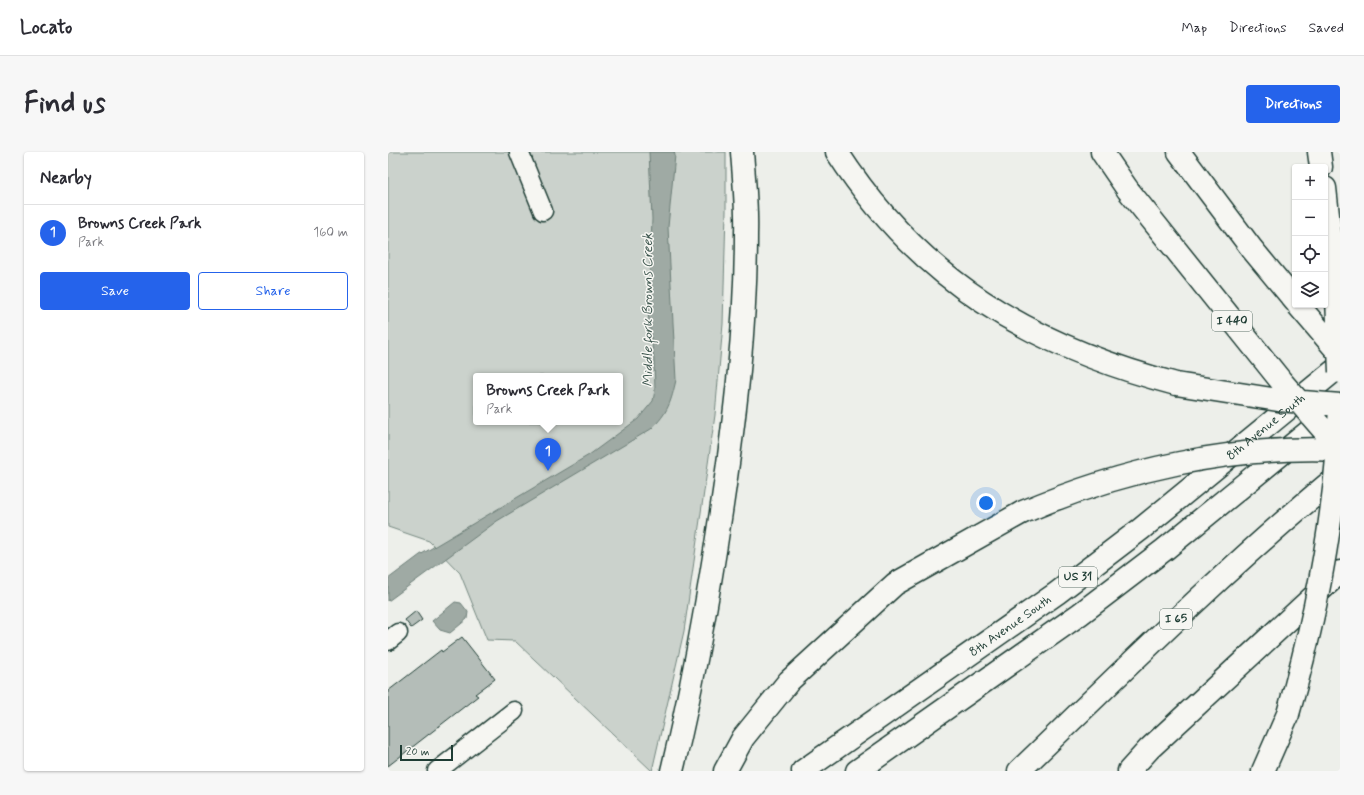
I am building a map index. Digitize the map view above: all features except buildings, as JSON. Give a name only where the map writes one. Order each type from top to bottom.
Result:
[{"type":"main road","points":[[672,771],[691,688],[713,567],[736,403],[746,274],[746,231],[742,152]]},
{"type":"main road","points":[[837,152],[870,199],[930,263],[963,289],[1000,314],[1039,335],[1079,353],[1124,369],[1176,384],[1278,400],[1340,405],[1333,494],[1321,579],[1307,649],[1288,714],[1263,771]]},
{"type":"main road","name":"I 440","points":[[1102,152],[1128,190],[1281,381],[1340,449]]},
{"type":"main road","points":[[1180,152],[1252,249],[1292,297]]},
{"type":"main road","points":[[1319,152],[1321,164]]},
{"type":"main road","points":[[1326,200],[1338,297],[1340,372]]},
{"type":"main road","points":[[1301,308],[1340,354]]},
{"type":"main road","name":"8th Avenue South","points":[[803,771],[1063,588],[1141,529],[1340,366]]},
{"type":"main road","name":"US 31","points":[[857,771],[1086,609],[1164,550],[1340,405]]},
{"type":"main road","points":[[725,771],[743,738],[789,681],[895,584],[1023,512],[1067,494],[1110,480],[1178,464],[1272,451],[1340,449]]},
{"type":"main road","name":"I 65","points":[[1019,771],[1194,601],[1290,515],[1340,474]]},
{"type":"main road","points":[[1129,771],[1154,744],[1340,572]]},
{"type":"street","points":[[519,152],[543,211]]},
{"type":"street","points":[[438,771],[514,711]]},
{"type":"shaded area","points":[[388,152],[726,152],[723,324],[715,415],[684,631],[652,771],[515,641],[487,640],[460,573],[429,541],[388,527]]},
{"type":"shaded area","points":[[649,152],[674,152],[675,155],[668,227],[676,380],[668,407],[651,429],[497,521],[388,601],[388,579],[420,555],[589,455],[638,419],[653,401],[655,390],[654,360],[648,313],[652,219]]},
{"type":"shaded area","points":[[455,602],[461,603],[468,612],[467,619],[450,633],[440,630],[432,621]]},
{"type":"place","name":"Browns Creek Park","points":[[548,471]]},
{"type":"water label","name":"Middle fork Browns Creek","points":[[648,310]]}]
